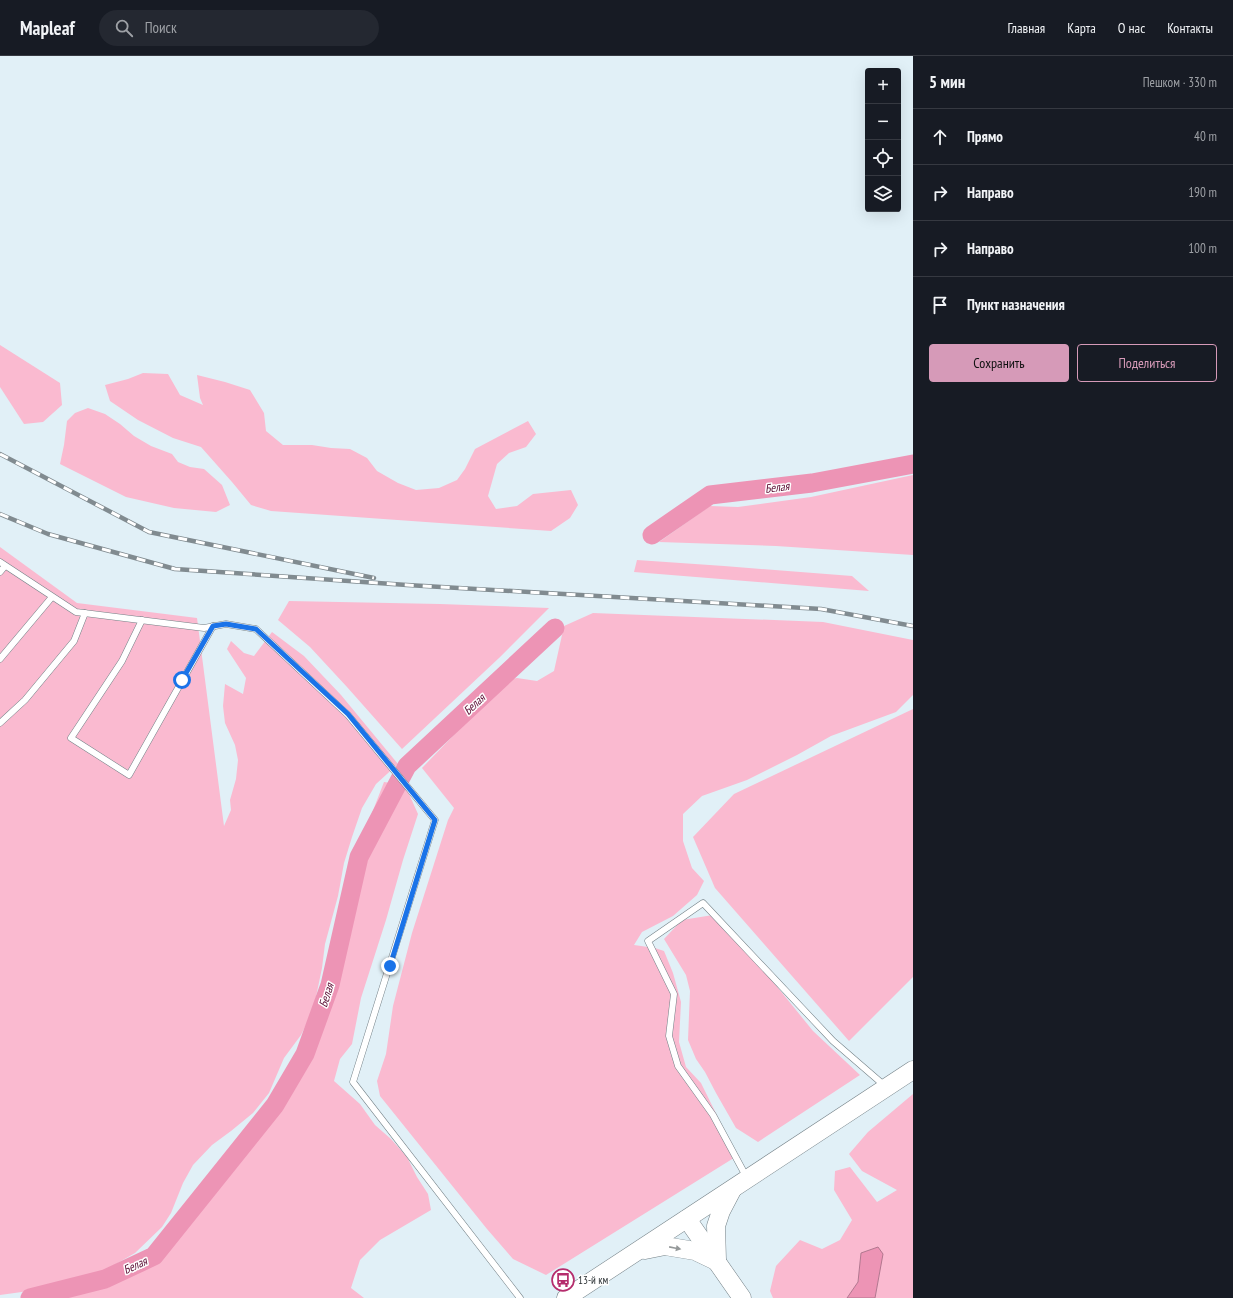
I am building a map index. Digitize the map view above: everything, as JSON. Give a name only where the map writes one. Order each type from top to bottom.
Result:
[{"type":"main road","points":[[566,1298],[913,1070]]},
{"type":"main road","points":[[717,1261],[716,1226],[721,1211],[740,1184]]},
{"type":"main road","points":[[687,1219],[742,1298]]},
{"type":"main road","points":[[637,1251],[665,1246],[695,1251],[717,1261]]},
{"type":"lane","points":[[0,572],[3,564],[76,612],[204,628],[226,624],[256,629],[348,714],[435,820],[353,1082],[520,1298]]},
{"type":"lane","points":[[0,659],[52,597]]},
{"type":"lane","points":[[0,723],[25,700],[74,641],[85,613]]},
{"type":"lane","points":[[142,620],[122,661],[71,738],[129,775],[213,626]]},
{"type":"lane","points":[[740,1184],[713,1115],[678,1066],[669,1036],[674,994],[648,941],[703,903],[834,1041],[887,1088]]},
{"type":"shaded area","points":[[0,345],[60,383],[62,405],[43,422],[24,424],[0,387]]},
{"type":"shaded area","points":[[143,373],[168,374],[180,395],[203,405],[200,398],[197,375],[250,390],[264,413],[266,431],[283,445],[312,445],[350,449],[367,458],[377,471],[398,483],[416,490],[439,488],[457,480],[465,469],[475,449],[528,421],[536,434],[526,447],[509,453],[497,464],[488,496],[496,509],[517,506],[533,494],[571,490],[578,505],[570,518],[551,531],[271,511],[251,505],[201,447],[173,438],[138,420],[110,401],[105,385],[128,379]]},
{"type":"shaded area","points":[[88,408],[105,414],[134,436],[151,446],[172,454],[178,462],[190,467],[204,469],[222,485],[230,505],[216,512],[174,508],[126,497],[60,464],[67,421],[75,413]]},
{"type":"shaded area","points":[[913,475],[913,555],[776,546],[659,542],[710,506],[738,507],[811,497]]},
{"type":"shaded area","points":[[0,547],[77,603],[197,618],[224,826],[231,810],[230,800],[236,779],[238,760],[235,745],[225,723],[223,706],[225,684],[243,694],[246,678],[227,649],[231,641],[244,653],[254,656],[272,632],[304,656],[341,695],[398,764],[376,784],[362,808],[344,863],[338,896],[325,944],[322,968],[313,1011],[301,1035],[284,1058],[269,1093],[253,1113],[212,1145],[193,1165],[183,1183],[171,1213],[162,1227],[135,1253],[102,1272],[29,1291],[0,1295]]},
{"type":"shaded area","points":[[637,560],[852,576],[869,591],[634,572]]},
{"type":"shaded area","points":[[289,601],[549,608],[499,658],[402,749],[310,647],[278,620]]},
{"type":"shaded area","points":[[593,613],[823,622],[913,640],[913,695],[896,712],[831,736],[747,780],[702,796],[683,814],[683,841],[692,868],[704,881],[697,895],[673,916],[642,932],[634,945],[664,951],[673,973],[681,1002],[679,1042],[686,1067],[701,1083],[737,1156],[546,1275],[513,1259],[380,1096],[377,1081],[386,1054],[393,1006],[412,933],[448,820],[454,808],[422,768],[507,680],[517,678],[537,681],[554,671],[564,626]]},
{"type":"shaded area","points":[[913,709],[913,977],[849,1041],[715,888],[693,837],[734,794]]},
{"type":"shaded area","points":[[384,782],[405,785],[418,814],[361,998],[352,1044],[340,1059],[334,1081],[360,1104],[375,1125],[391,1139],[407,1157],[428,1194],[431,1210],[380,1240],[360,1260],[351,1288],[364,1298],[40,1298],[152,1263],[212,1190],[282,1099],[305,1051],[341,967],[350,912],[355,864],[367,826]]},
{"type":"shaded area","points":[[713,915],[753,957],[813,1031],[860,1075],[758,1142],[736,1128],[705,1072],[696,1059],[688,1040],[690,991],[686,975],[664,939],[682,920]]},
{"type":"shaded area","points":[[913,1094],[913,1298],[875,1298],[880,1271],[878,1247],[861,1253],[858,1282],[847,1298],[773,1298],[770,1291],[776,1266],[800,1240],[822,1249],[840,1240],[852,1220],[834,1190],[835,1171],[850,1167],[877,1202],[897,1190],[862,1171],[849,1154],[868,1132]]},
{"type":"shaded area","points":[[878,1247],[883,1254],[875,1298],[847,1298],[858,1282],[861,1253]]},
{"type":"waterway","name":"Белая","points":[[652,535],[710,495],[812,483],[913,464]]},
{"type":"waterway","name":"Белая","points":[[30,1298],[105,1279],[154,1256],[275,1105],[305,1054],[330,985],[359,857],[407,766],[555,628]]},
{"type":"railway","points":[[0,454],[149,532],[374,578]]},
{"type":"railway","points":[[0,514],[48,534],[175,569],[407,585],[821,609],[913,626]]},
{"type":"place","name":"13-й км","points":[[563,1280]]},
{"type":"route","points":[[182,680],[213,626],[226,624],[256,629],[348,714],[435,820],[390,966]]}]
